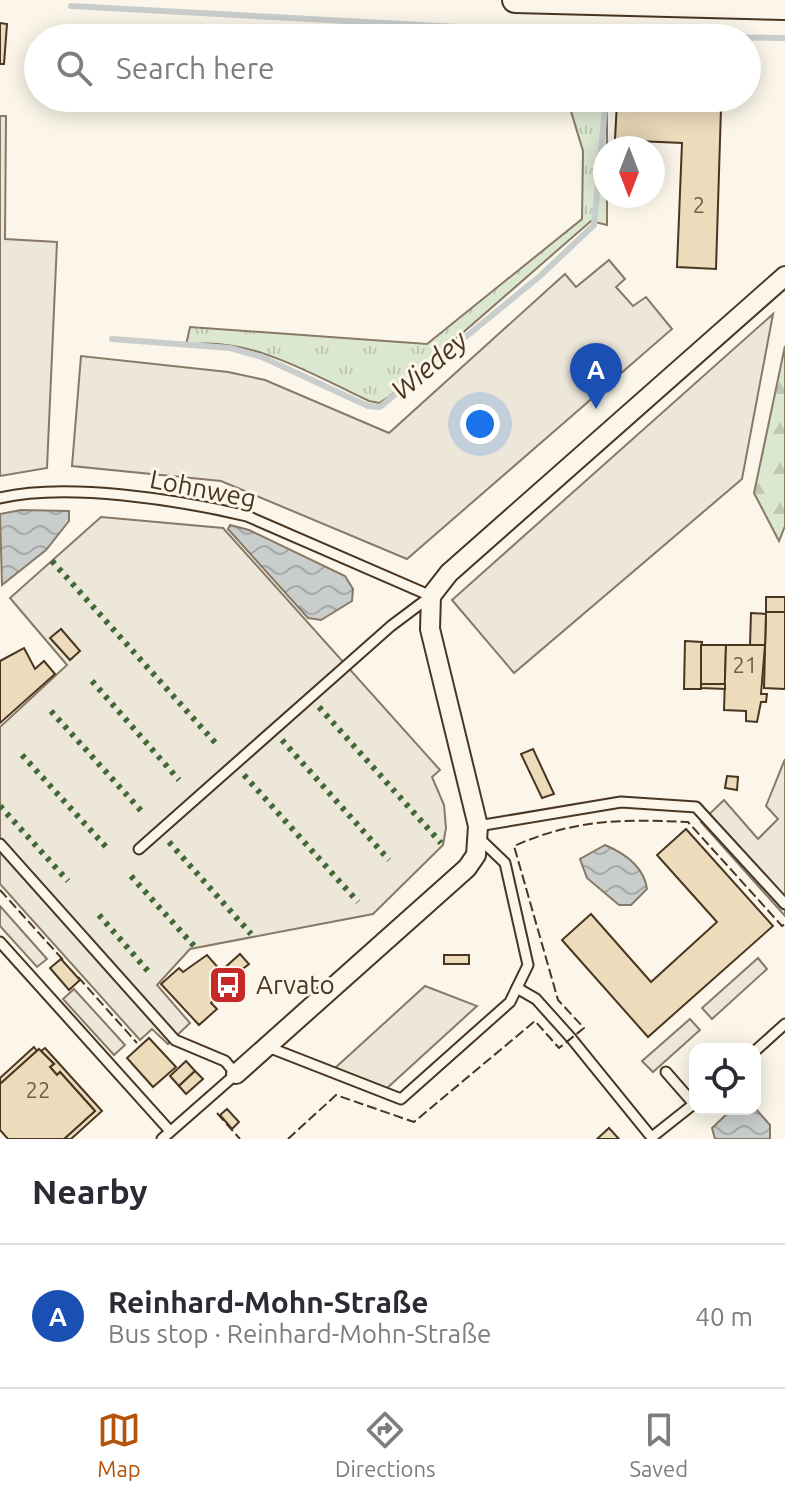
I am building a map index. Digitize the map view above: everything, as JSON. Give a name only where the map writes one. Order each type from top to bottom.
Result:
[{"type":"main road","points":[[515,0],[785,7]]},
{"type":"street","points":[[236,1074],[467,868],[476,855],[479,833],[430,629],[431,596],[449,573],[785,276]]},
{"type":"lane","name":"Lohnweg","points":[[0,498],[27,491],[73,492],[221,510],[247,516],[431,596]]},
{"type":"lane","points":[[139,849],[400,618],[431,596]]},
{"type":"lane","points":[[267,1047],[401,1099],[510,1002],[528,965],[505,863],[479,833],[621,802],[696,807],[785,904]]},
{"type":"lane","points":[[0,844],[175,1040],[225,1061],[236,1074],[162,1139]]},
{"type":"lane","points":[[0,942],[170,1131]]},
{"type":"lane","points":[[517,988],[536,999],[652,1138],[689,1109]]},
{"type":"lane","points":[[761,1046],[785,1024]]},
{"type":"lane","points":[[666,1072],[689,1097]]},
{"type":"green space","points":[[571,112],[607,112],[607,136],[593,136],[593,208],[607,208],[607,225],[591,221],[379,403],[257,351],[210,343],[186,345],[190,327],[427,344],[582,219],[583,151]]},
{"type":"green space","points":[[785,346],[785,526],[779,541],[754,493]]},
{"type":"shaded area","points":[[0,116],[6,116],[5,239],[57,242],[47,468],[0,476]]},
{"type":"shaded area","points":[[609,260],[625,279],[616,287],[633,306],[646,297],[672,329],[407,559],[221,481],[72,466],[81,356],[228,372],[265,380],[389,433],[565,274],[576,287]]},
{"type":"shaded area","points":[[773,314],[742,479],[514,673],[452,600]]},
{"type":"shaded area","points":[[101,517],[223,528],[440,770],[432,777],[444,805],[446,828],[443,845],[373,914],[190,949],[157,985],[190,1023],[168,1044],[152,1029],[140,1040],[0,884],[0,727],[67,665],[10,598]]},
{"type":"shaded area","points":[[785,759],[785,916],[701,822],[724,800],[758,839],[778,819],[766,806]]},
{"type":"shaded area","points":[[0,906],[47,959],[37,967],[0,926]]},
{"type":"shaded area","points":[[758,958],[767,969],[712,1019],[702,1008]]},
{"type":"shaded area","points":[[425,986],[477,1006],[386,1089],[334,1069]]},
{"type":"shaded area","points":[[74,989],[125,1045],[114,1055],[63,999]]},
{"type":"shaded area","points":[[690,1019],[700,1030],[653,1072],[642,1061]]},
{"type":"water","points":[[21,510],[69,511],[69,521],[46,550],[2,585],[0,514]]},
{"type":"water","points":[[230,525],[249,530],[345,576],[353,589],[352,601],[321,620],[308,618],[228,529]]},
{"type":"water","points":[[605,845],[632,862],[642,874],[647,889],[631,905],[619,905],[587,878],[580,859]]},
{"type":"water","points":[[726,1115],[761,1115],[770,1125],[770,1139],[715,1139],[712,1128]]},
{"type":"building","points":[[0,23],[7,24],[4,64],[0,64]]},
{"type":"building","points":[[616,112],[721,112],[716,269],[677,267],[682,143],[665,142],[665,136],[615,136]]},
{"type":"building","points":[[766,597],[785,597],[785,612],[766,612]]},
{"type":"building","points":[[766,612],[785,612],[785,689],[764,688]]},
{"type":"building","points":[[751,613],[766,614],[765,645],[750,645]]},
{"type":"building","points":[[61,629],[80,651],[70,660],[50,638]]},
{"type":"building","points":[[685,641],[702,642],[701,689],[684,689]]},
{"type":"building","points":[[701,645],[726,645],[725,684],[701,684]]},
{"type":"building","points":[[726,645],[765,645],[761,694],[767,694],[766,702],[761,702],[757,722],[746,721],[746,711],[724,710]]},
{"type":"building","points":[[24,648],[35,669],[44,661],[55,674],[0,723],[0,661]]},
{"type":"building","points":[[701,684],[725,684],[725,689],[701,688]]},
{"type":"building","points":[[533,749],[554,794],[542,798],[521,754]]},
{"type":"building","points":[[727,776],[738,777],[737,790],[725,788]]},
{"type":"building","points":[[686,829],[773,926],[648,1037],[562,940],[591,914],[651,982],[717,922],[657,855]]},
{"type":"building","points":[[240,954],[249,964],[218,988],[222,992],[211,1003],[217,1009],[199,1025],[161,984],[179,968],[183,972],[207,955],[221,971]]},
{"type":"building","points":[[444,955],[469,955],[469,964],[444,964]]},
{"type":"building","points":[[61,959],[80,980],[69,990],[50,968]]},
{"type":"building","points":[[149,1038],[176,1067],[153,1087],[127,1058]]},
{"type":"building","points":[[34,1047],[37,1051],[0,1084],[0,1078]]},
{"type":"building","points":[[45,1048],[102,1111],[71,1139],[64,1139],[95,1111],[60,1072],[57,1075],[50,1067],[54,1064],[41,1051]]},
{"type":"building","points":[[39,1049],[54,1064],[50,1067],[57,1075],[60,1072],[95,1111],[64,1139],[8,1139],[0,1130],[0,1084]]},
{"type":"building","points":[[186,1061],[195,1071],[179,1086],[170,1076]]},
{"type":"building","points":[[195,1071],[203,1079],[186,1094],[179,1086]]},
{"type":"building","points":[[227,1109],[239,1122],[232,1129],[220,1115]]},
{"type":"building","points":[[609,1128],[619,1139],[597,1139]]},
{"type":"waterway","points":[[71,6],[403,24]]},
{"type":"waterway","points":[[761,38],[785,38]]},
{"type":"waterway","name":"Wiedey","points":[[112,339],[230,348],[262,357],[368,406],[380,407],[540,276],[594,225],[605,112]]},
{"type":"hedge","points":[[52,561],[219,747]]},
{"type":"hedge","points":[[92,681],[179,780]]},
{"type":"hedge","points":[[319,707],[441,843]]},
{"type":"hedge","points":[[51,711],[144,814]]},
{"type":"hedge","points":[[282,740],[389,860]]},
{"type":"hedge","points":[[22,755],[107,848]]},
{"type":"hedge","points":[[244,775],[358,902]]},
{"type":"hedge","points":[[0,806],[68,881]]},
{"type":"hedge","points":[[169,842],[251,934]]},
{"type":"hedge","points":[[131,876],[195,947]]},
{"type":"hedge","points":[[99,915],[148,971]]},
{"type":"fence","points":[[288,1139],[336,1095],[414,1122],[535,1021],[559,1048],[584,1028],[558,1000],[514,846],[558,830],[600,823],[688,822],[782,926],[785,924]]},
{"type":"fence","points":[[0,890],[65,962]]},
{"type":"fence","points":[[78,977],[137,1043]]},
{"type":"fence","points":[[217,1113],[240,1139]]},
{"type":"place","name":"Reinhard-Mohn-Straße","points":[[596,409]]},
{"type":"place","name":"Arvato","points":[[228,985]]}]
